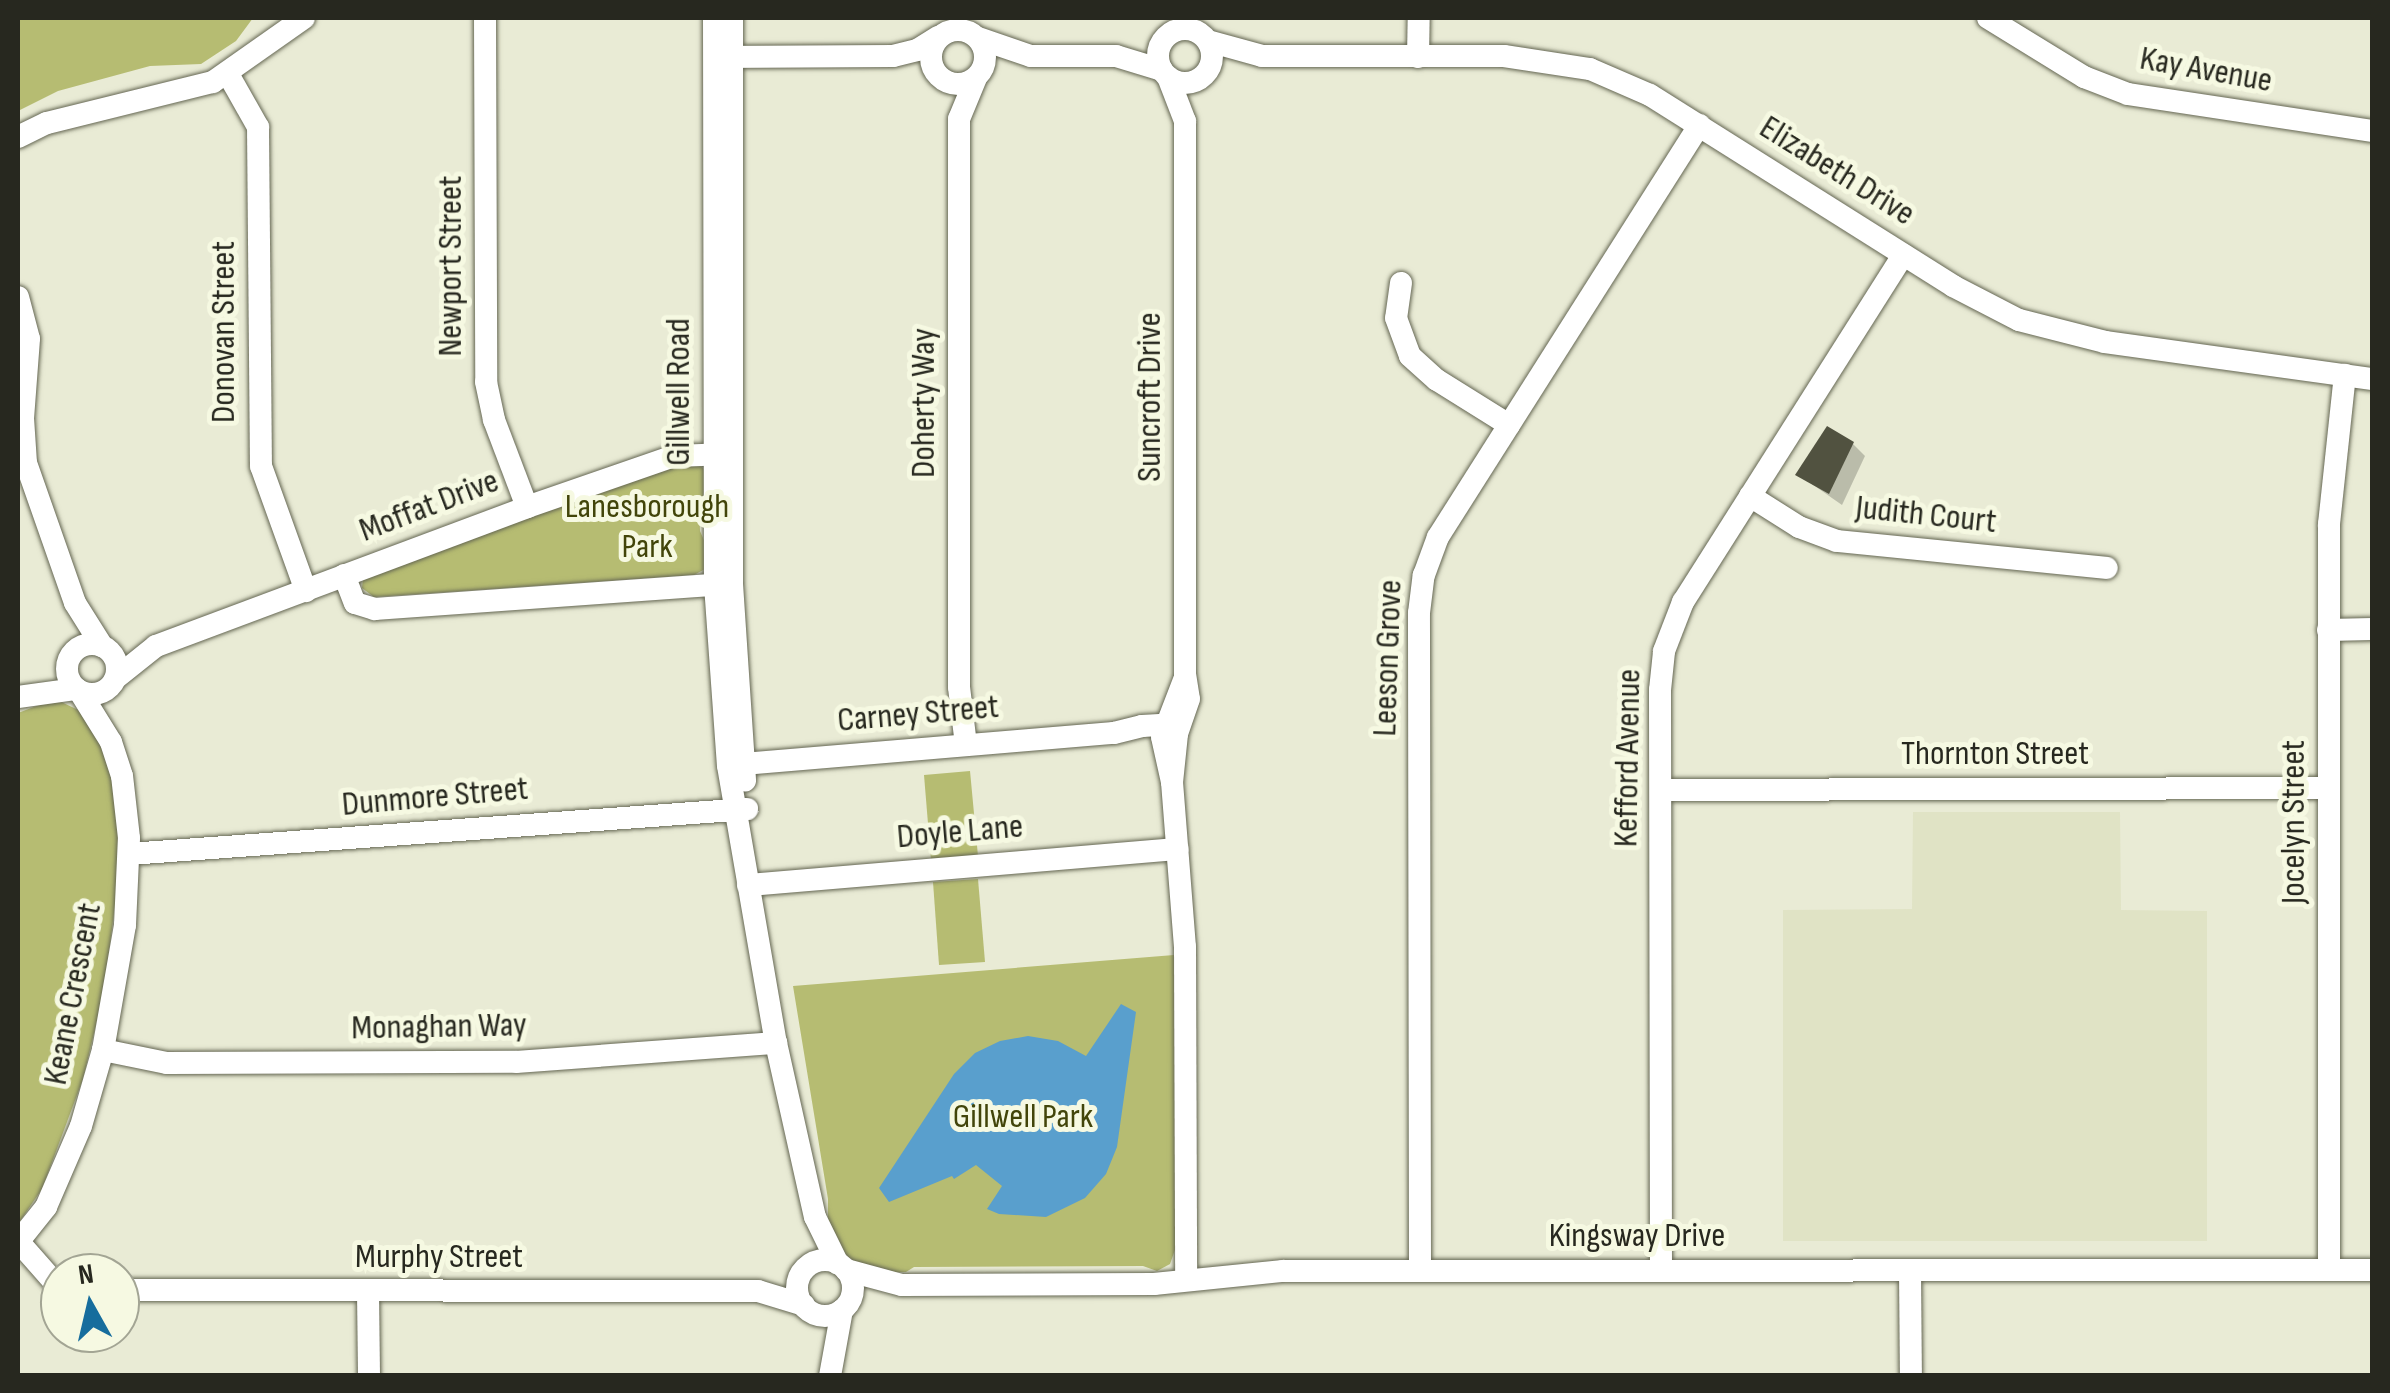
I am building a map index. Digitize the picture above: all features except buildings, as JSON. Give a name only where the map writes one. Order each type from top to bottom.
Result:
[{"type":"street","points":[[18,137],[47,123],[228,74],[304,18]]},
{"type":"street","name":"Newport Street","points":[[485,18],[486,382],[494,420],[527,507]]},
{"type":"street","name":"Gillwell Road","points":[[714,18],[723,57],[724,585],[740,810],[748,884],[776,1043],[815,1217],[842,1267]]},
{"type":"street","name":"Gillwell Road","points":[[723,57],[732,18]]},
{"type":"street","points":[[1418,18],[1418,56]]},
{"type":"street","name":"Kay Avenue","points":[[1988,18],[2084,77],[2128,94],[2372,131]]},
{"type":"street","points":[[894,56],[943,30],[958,29],[973,30],[1030,56]]},
{"type":"street","points":[[723,57],[894,56],[957,84],[1030,56],[1116,56],[1184,84],[1204,76],[1213,58],[1202,32],[1190,29],[1168,32],[1116,56]]},
{"type":"street","points":[[937,74],[930,58],[943,30]]},
{"type":"street","points":[[973,30],[986,52],[978,76]]},
{"type":"street","points":[[1165,74],[1158,56],[1168,32]]},
{"type":"street","name":"Elizabeth Drive","points":[[1202,32],[1262,56]]},
{"type":"street","name":"Elizabeth Drive","points":[[1204,76],[1262,56],[1532,58],[1575,66],[1619,79],[1986,304],[2054,331],[2372,379]]},
{"type":"street","name":"Donovan Street","points":[[228,74],[258,127],[261,466],[306,591]]},
{"type":"street","name":"Doherty Way","points":[[937,74],[959,119]]},
{"type":"street","name":"Suncroft Drive","points":[[1165,74],[1185,120]]},
{"type":"street","name":"Doherty Way","points":[[959,745],[959,119],[978,76]]},
{"type":"street","name":"Suncroft Drive","points":[[1168,732],[1185,674],[1185,120],[1204,76]]},
{"type":"street","name":"Leeson Grove","points":[[1420,1271],[1420,594],[1438,536],[1699,126]]},
{"type":"street","name":"Kefford Avenue","points":[[1661,1270],[1662,672],[1670,632],[1683,602],[1903,255]]},
{"type":"street","points":[[1401,284],[1396,318],[1410,356],[1437,380],[1509,426]]},
{"type":"street","points":[[18,298],[29,339],[23,418],[26,464],[75,603],[116,662],[114,681],[102,693],[78,690],[22,695]]},
{"type":"street","name":"Jocelyn Street","points":[[2329,1270],[2330,494],[2345,375]]},
{"type":"street","name":"Moffat Drive","points":[[105,648],[156,646],[674,456],[723,454]]},
{"type":"street","name":"Judith Court","points":[[1750,496],[1799,527],[1837,541],[2107,568]]},
{"type":"street","points":[[344,576],[356,603],[375,610],[724,585]]},
{"type":"street","points":[[75,603],[68,676],[78,690]]},
{"type":"street","points":[[2328,630],[2372,629]]},
{"type":"street","points":[[22,695],[88,644],[105,648]]},
{"type":"street","name":"Moffat Drive","points":[[114,681],[156,646]]},
{"type":"street","name":"Keane Crescent","points":[[18,1242],[46,1207],[58,1183],[103,1050],[120,966],[129,854],[128,812],[111,742],[114,681]]},
{"type":"street","name":"Keane Crescent","points":[[78,690],[111,742]]},
{"type":"street","points":[[1168,732],[1185,963],[1186,1280]]},
{"type":"street","name":"Carney Street","points":[[736,765],[1114,733],[1168,732]]},
{"type":"street","name":"Thornton Street","points":[[1661,790],[2329,788]]},
{"type":"street","name":"Dunmore Street","points":[[129,854],[740,810]]},
{"type":"street","name":"Doyle Lane","points":[[748,884],[1177,849]]},
{"type":"street","name":"Monaghan Way","points":[[103,1050],[168,1063],[516,1062],[776,1043]]},
{"type":"street","name":"Gillwell Road","points":[[805,1270],[815,1217]]},
{"type":"street","points":[[18,1242],[40,1265]]},
{"type":"street","points":[[822,1261],[842,1267],[853,1285],[830,1367],[798,1289],[805,1270],[822,1261]]},
{"type":"street","name":"Kingsway Drive","points":[[842,1267],[902,1285],[1124,1285],[1284,1272],[2372,1270]]},
{"type":"street","name":"Murphy Street","points":[[758,1291],[805,1270]]},
{"type":"street","points":[[1910,1271],[1910,1376]]},
{"type":"street","name":"Kingsway Drive","points":[[846,1306],[902,1285]]},
{"type":"street","name":"Murphy Street","points":[[140,1290],[758,1291],[807,1308]]},
{"type":"street","points":[[368,1292],[368,1376]]},
{"type":"street","points":[[807,1308],[826,1316],[846,1306]]},
{"type":"shaded area","points":[[1913,812],[2120,812],[2121,910],[2207,911],[2207,1241],[1783,1241],[1783,910],[1912,909]]},
{"type":"green space","points":[[18,18],[253,18],[236,41],[201,64],[150,66],[58,91],[18,111]]},
{"type":"green space","name":"Lanesborough Park","points":[[670,463],[699,465],[705,470],[706,487],[699,507],[700,531],[707,547],[705,569],[694,575],[374,597],[362,588],[363,578]]},
{"type":"green space","points":[[55,699],[91,716],[113,783],[118,832],[116,897],[104,991],[83,1079],[42,1189],[18,1224],[18,713]]},
{"type":"green space","points":[[970,771],[978,856],[931,860],[924,775]]},
{"type":"green space","points":[[978,879],[985,962],[939,965],[933,882]]},
{"type":"green space","name":"Gillwell Park","points":[[1174,955],[1176,1247],[1170,1264],[1157,1271],[1143,1266],[914,1267],[906,1272],[880,1272],[853,1262],[843,1252],[828,1228],[828,1199],[793,986]]},
{"type":"water","points":[[1121,1004],[1136,1012],[1117,1147],[1106,1174],[1085,1198],[1046,1217],[999,1214],[987,1209],[1002,1186],[976,1165],[954,1179],[952,1176],[889,1202],[879,1188],[954,1074],[975,1053],[1000,1041],[1028,1036],[1058,1041],[1086,1056]]}]
